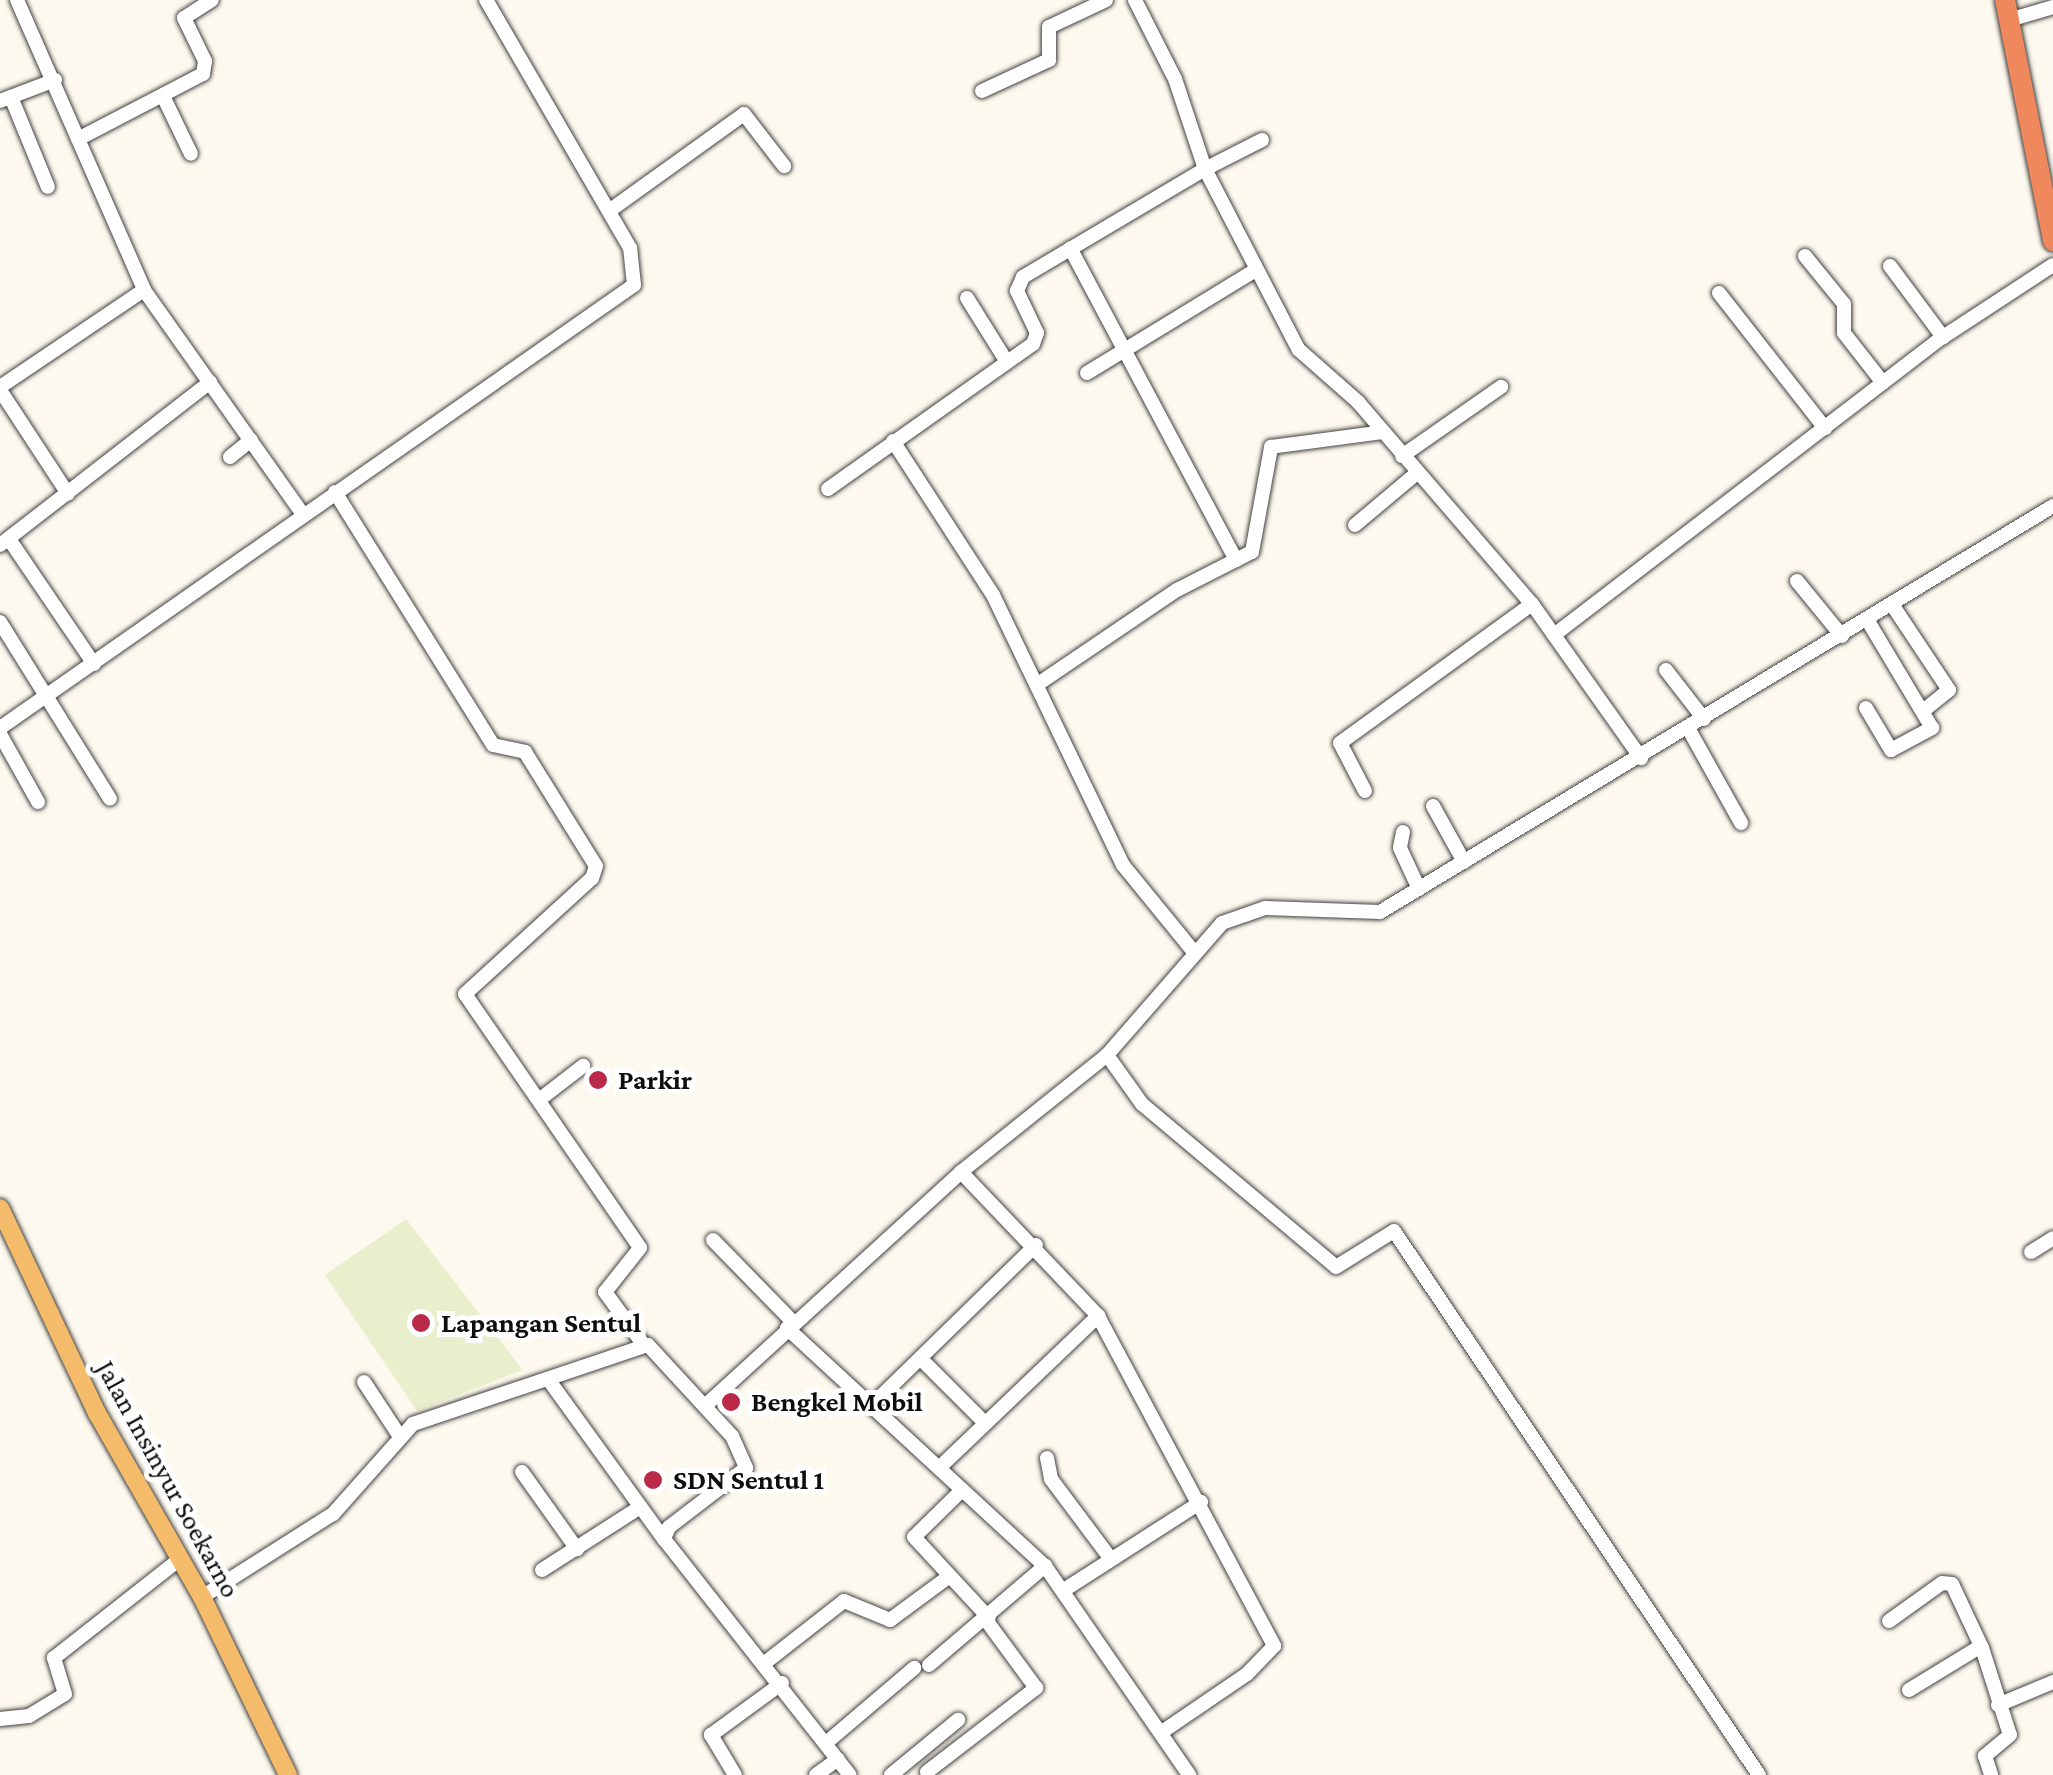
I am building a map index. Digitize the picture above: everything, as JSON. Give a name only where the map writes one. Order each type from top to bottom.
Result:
[{"type":"highway","points":[[2007,10],[2053,242]]},
{"type":"main road","name":"Jalan Insinyur Soekarno","points":[[0,1208],[97,1413],[202,1597],[288,1775]]},
{"type":"street","points":[[17,0],[144,290],[302,514]]},
{"type":"street","points":[[78,139],[206,70],[184,18],[212,0]]},
{"type":"street","points":[[38,802],[0,731],[302,514],[631,288],[635,260],[486,0]]},
{"type":"street","points":[[982,92],[1049,60],[1054,23],[1106,0]]},
{"type":"street","points":[[1135,0],[1174,79],[1205,169],[1298,350],[1383,432],[1532,604],[1641,758]]},
{"type":"street","points":[[2007,10],[2053,7]]},
{"type":"street","points":[[48,187],[5,99],[55,80]]},
{"type":"street","points":[[163,96],[192,154]]},
{"type":"street","points":[[609,211],[744,114],[784,166]]},
{"type":"street","points":[[828,490],[1037,338],[1017,292],[1020,281],[1205,169],[1262,140]]},
{"type":"street","points":[[1070,248],[1236,560]]},
{"type":"street","points":[[1805,256],[1844,304],[1844,333],[1883,383]]},
{"type":"street","points":[[1554,635],[1944,336],[2053,265]]},
{"type":"street","points":[[1890,266],[1944,336]]},
{"type":"street","points":[[1087,373],[1256,270]]},
{"type":"street","points":[[68,494],[0,388],[144,290]]},
{"type":"street","points":[[1718,293],[1826,428]]},
{"type":"street","points":[[967,298],[1007,362]]},
{"type":"street","points":[[94,664],[5,542],[210,382]]},
{"type":"street","points":[[1402,456],[1500,387]]},
{"type":"street","points":[[1038,684],[1177,590],[1252,552],[1268,454],[1276,442],[1326,444],[1383,432]]},
{"type":"street","points":[[230,457],[251,440]]},
{"type":"street","points":[[892,440],[975,563],[1038,684],[1123,865],[1194,952]]},
{"type":"street","points":[[1355,525],[1417,473]]},
{"type":"street","points":[[334,492],[493,744],[525,752],[596,866],[592,878],[465,991],[640,1248],[604,1292],[643,1344],[706,1405],[742,1452],[745,1471],[669,1527],[664,1539]]},
{"type":"street","points":[[706,1405],[961,1172],[1107,1056],[1194,952],[1242,913],[1283,907],[1370,915],[1641,758],[2053,506]]},
{"type":"street","points":[[1797,581],[1842,636]]},
{"type":"street","points":[[1366,791],[1340,744],[1532,604]]},
{"type":"street","points":[[1893,606],[1950,692],[1924,710]]},
{"type":"street","points":[[1878,635],[1902,620]]},
{"type":"street","points":[[1866,708],[1894,750],[1930,731],[1924,710],[1868,621]]},
{"type":"street","points":[[0,622],[51,696],[110,799]]},
{"type":"street","points":[[1898,664],[1922,651]]},
{"type":"street","points":[[1666,670],[1704,719]]},
{"type":"street","points":[[1688,728],[1741,823]]},
{"type":"street","points":[[1433,806],[1464,862]]},
{"type":"street","points":[[1403,832],[1400,848],[1419,890]]},
{"type":"street","points":[[1107,1056],[1142,1104],[1336,1267],[1394,1231],[1759,1775]]},
{"type":"street","points":[[540,1100],[583,1066]]},
{"type":"street","points":[[961,1172],[1036,1245],[1098,1316],[1201,1502],[1274,1650],[1162,1732]]},
{"type":"street","points":[[2032,1252],[2053,1238]]},
{"type":"street","points":[[713,1240],[790,1325],[1045,1566],[1189,1775]]},
{"type":"street","points":[[872,1405],[1036,1245]]},
{"type":"street","points":[[940,1467],[1098,1316]]},
{"type":"street","points":[[202,1597],[333,1514],[399,1435],[428,1417],[643,1344]]},
{"type":"street","points":[[921,1359],[985,1423]]},
{"type":"street","points":[[548,1379],[664,1539],[766,1662],[850,1775]]},
{"type":"street","points":[[364,1382],[399,1435]]},
{"type":"street","points":[[1048,1458],[1051,1480],[1110,1558]]},
{"type":"street","points":[[522,1472],[577,1548]]},
{"type":"street","points":[[927,1772],[1035,1690],[988,1619],[914,1537],[962,1490]]},
{"type":"street","points":[[1064,1590],[1201,1502]]},
{"type":"street","points":[[542,1570],[640,1507]]},
{"type":"street","points":[[0,1719],[29,1716],[65,1694],[54,1658],[180,1560]]},
{"type":"street","points":[[826,1743],[988,1619],[1045,1566]]},
{"type":"street","points":[[766,1662],[844,1601],[890,1620],[947,1578]]},
{"type":"street","points":[[1888,1620],[1948,1582],[1981,1646],[2010,1735],[1985,1756],[1991,1775]]},
{"type":"street","points":[[1909,1690],[1981,1646]]},
{"type":"street","points":[[1998,1705],[2053,1682]]},
{"type":"street","points":[[735,1775],[711,1735],[782,1683]]},
{"type":"street","points":[[890,1775],[958,1720]]},
{"type":"street","points":[[816,1775],[838,1759]]},
{"type":"green space","name":"Lapangan Sentul","points":[[406,1219],[523,1370],[417,1411],[325,1275]]},
{"type":"place","name":"Parkir","points":[[598,1080]]},
{"type":"place","name":"Lapangan Sentul","points":[[421,1323]]},
{"type":"place","name":"Bengkel Mobil","points":[[731,1402]]},
{"type":"place","name":"SDN Sentul 1","points":[[653,1480]]}]
